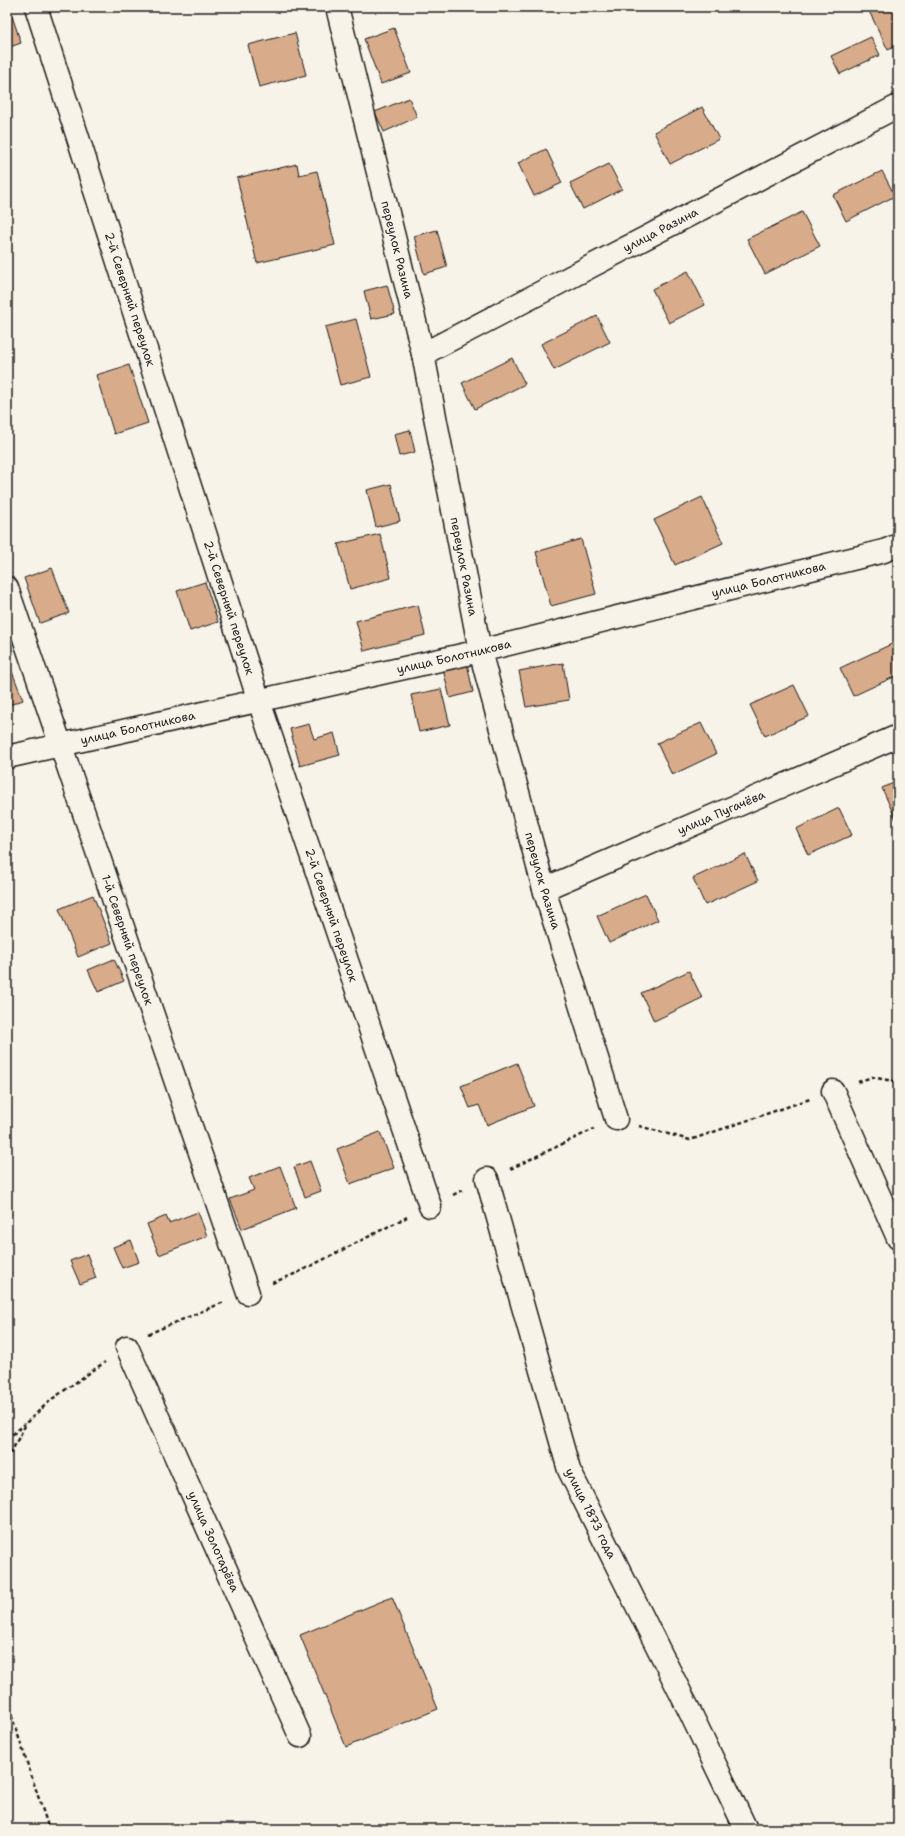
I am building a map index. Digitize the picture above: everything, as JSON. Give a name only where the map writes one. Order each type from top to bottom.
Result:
[{"type":"street","name":"2-й Северный переулок","points":[[36,7],[259,701],[430,1206]]},
{"type":"street","name":"переулок Разина","points":[[337,7],[423,354],[480,651],[544,890],[616,1119]]},
{"type":"street","name":"улица Разина","points":[[423,354],[898,106]]},
{"type":"street","name":"улица Болотникова","points":[[7,758],[480,651],[884,551],[898,545]]},
{"type":"street","name":"1-й Северный переулок","points":[[7,588],[248,1292]]},
{"type":"street","name":"улица Пугачёва","points":[[544,890],[898,736]]},
{"type":"street","points":[[834,1091],[898,1238]]},
{"type":"street","name":"улица 1873 года","points":[[487,1179],[569,1470],[746,1829]]},
{"type":"street","name":"улица Золотарёва","points":[[127,1347],[300,1736]]},
{"type":"path","points":[[7,1439],[52,1399],[145,1335],[297,1273],[430,1206],[616,1119],[690,1140],[872,1077],[898,1082]]},
{"type":"path","points":[[7,1460],[27,1422]]},
{"type":"path","points":[[7,1702],[48,1829]]},
{"type":"building","points":[[7,7],[9,7],[21,43],[7,48]]},
{"type":"building","points":[[867,7],[898,7],[898,45],[888,50]]},
{"type":"building","points":[[394,28],[411,73],[381,84],[364,39]]},
{"type":"building","points":[[295,33],[306,75],[259,87],[248,45]]},
{"type":"building","points":[[871,37],[880,55],[840,74],[831,56]]},
{"type":"building","points":[[409,98],[417,117],[384,132],[375,112]]},
{"type":"building","points":[[702,107],[719,139],[670,164],[654,132]]},
{"type":"building","points":[[546,149],[562,183],[534,196],[518,163]]},
{"type":"building","points":[[297,164],[299,175],[317,171],[335,245],[257,263],[237,178]]},
{"type":"building","points":[[609,164],[622,189],[583,209],[570,183]]},
{"type":"building","points":[[882,171],[895,196],[846,221],[833,195]]},
{"type":"building","points":[[802,212],[820,246],[765,274],[747,239]]},
{"type":"building","points":[[437,230],[447,267],[424,274],[414,236]]},
{"type":"building","points":[[688,271],[705,305],[669,323],[652,289]]},
{"type":"building","points":[[387,285],[395,314],[371,319],[364,291]]},
{"type":"building","points":[[597,316],[610,342],[554,370],[541,344]]},
{"type":"building","points":[[356,319],[371,377],[340,385],[325,327]]},
{"type":"building","points":[[512,358],[525,384],[475,409],[462,383]]},
{"type":"building","points":[[129,365],[148,423],[114,434],[96,375]]},
{"type":"building","points":[[410,430],[415,452],[399,456],[394,434]]},
{"type":"building","points":[[391,484],[400,521],[376,527],[367,490]]},
{"type":"building","points":[[702,497],[723,543],[675,565],[654,520]]},
{"type":"building","points":[[380,534],[391,578],[350,589],[338,544]]},
{"type":"building","points":[[581,539],[596,594],[551,606],[536,552]]},
{"type":"building","points":[[52,568],[69,613],[40,623],[24,578]]},
{"type":"building","points":[[205,582],[218,622],[190,631],[177,591]]},
{"type":"building","points":[[418,605],[425,635],[364,651],[356,621]]},
{"type":"building","points":[[896,642],[898,648],[898,675],[853,696],[840,668]]},
{"type":"building","points":[[467,663],[473,692],[450,698],[443,669]]},
{"type":"building","points":[[563,663],[569,700],[526,707],[519,671]]},
{"type":"building","points":[[11,669],[23,700],[7,706],[7,670]]},
{"type":"building","points":[[794,685],[809,716],[765,736],[750,705]]},
{"type":"building","points":[[441,689],[450,725],[419,732],[411,695]]},
{"type":"building","points":[[701,723],[716,754],[672,775],[657,743]]},
{"type":"building","points":[[309,724],[314,739],[334,733],[340,755],[300,766],[290,729]]},
{"type":"building","points":[[898,781],[898,819],[896,820],[882,788]]},
{"type":"building","points":[[839,808],[852,835],[808,855],[796,829]]},
{"type":"building","points":[[745,854],[758,881],[705,905],[693,878]]},
{"type":"building","points":[[646,894],[658,920],[609,943],[597,916]]},
{"type":"building","points":[[93,895],[112,943],[78,957],[59,909]]},
{"type":"building","points":[[114,959],[124,981],[98,992],[88,970]]},
{"type":"building","points":[[689,971],[702,998],[654,1021],[641,993]]},
{"type":"building","points":[[517,1063],[534,1106],[487,1125],[479,1105],[470,1108],[461,1086]]},
{"type":"building","points":[[380,1132],[394,1168],[350,1184],[337,1149]]},
{"type":"building","points":[[310,1161],[321,1191],[305,1197],[294,1167]]},
{"type":"building","points":[[280,1166],[296,1208],[242,1229],[230,1199],[254,1190],[249,1178]]},
{"type":"building","points":[[198,1212],[207,1236],[159,1255],[147,1224],[166,1216],[169,1223]]},
{"type":"building","points":[[131,1240],[139,1262],[122,1268],[113,1247]]},
{"type":"building","points":[[87,1254],[96,1278],[80,1284],[70,1261]]},
{"type":"building","points":[[392,1597],[438,1709],[346,1747],[300,1635]]}]
